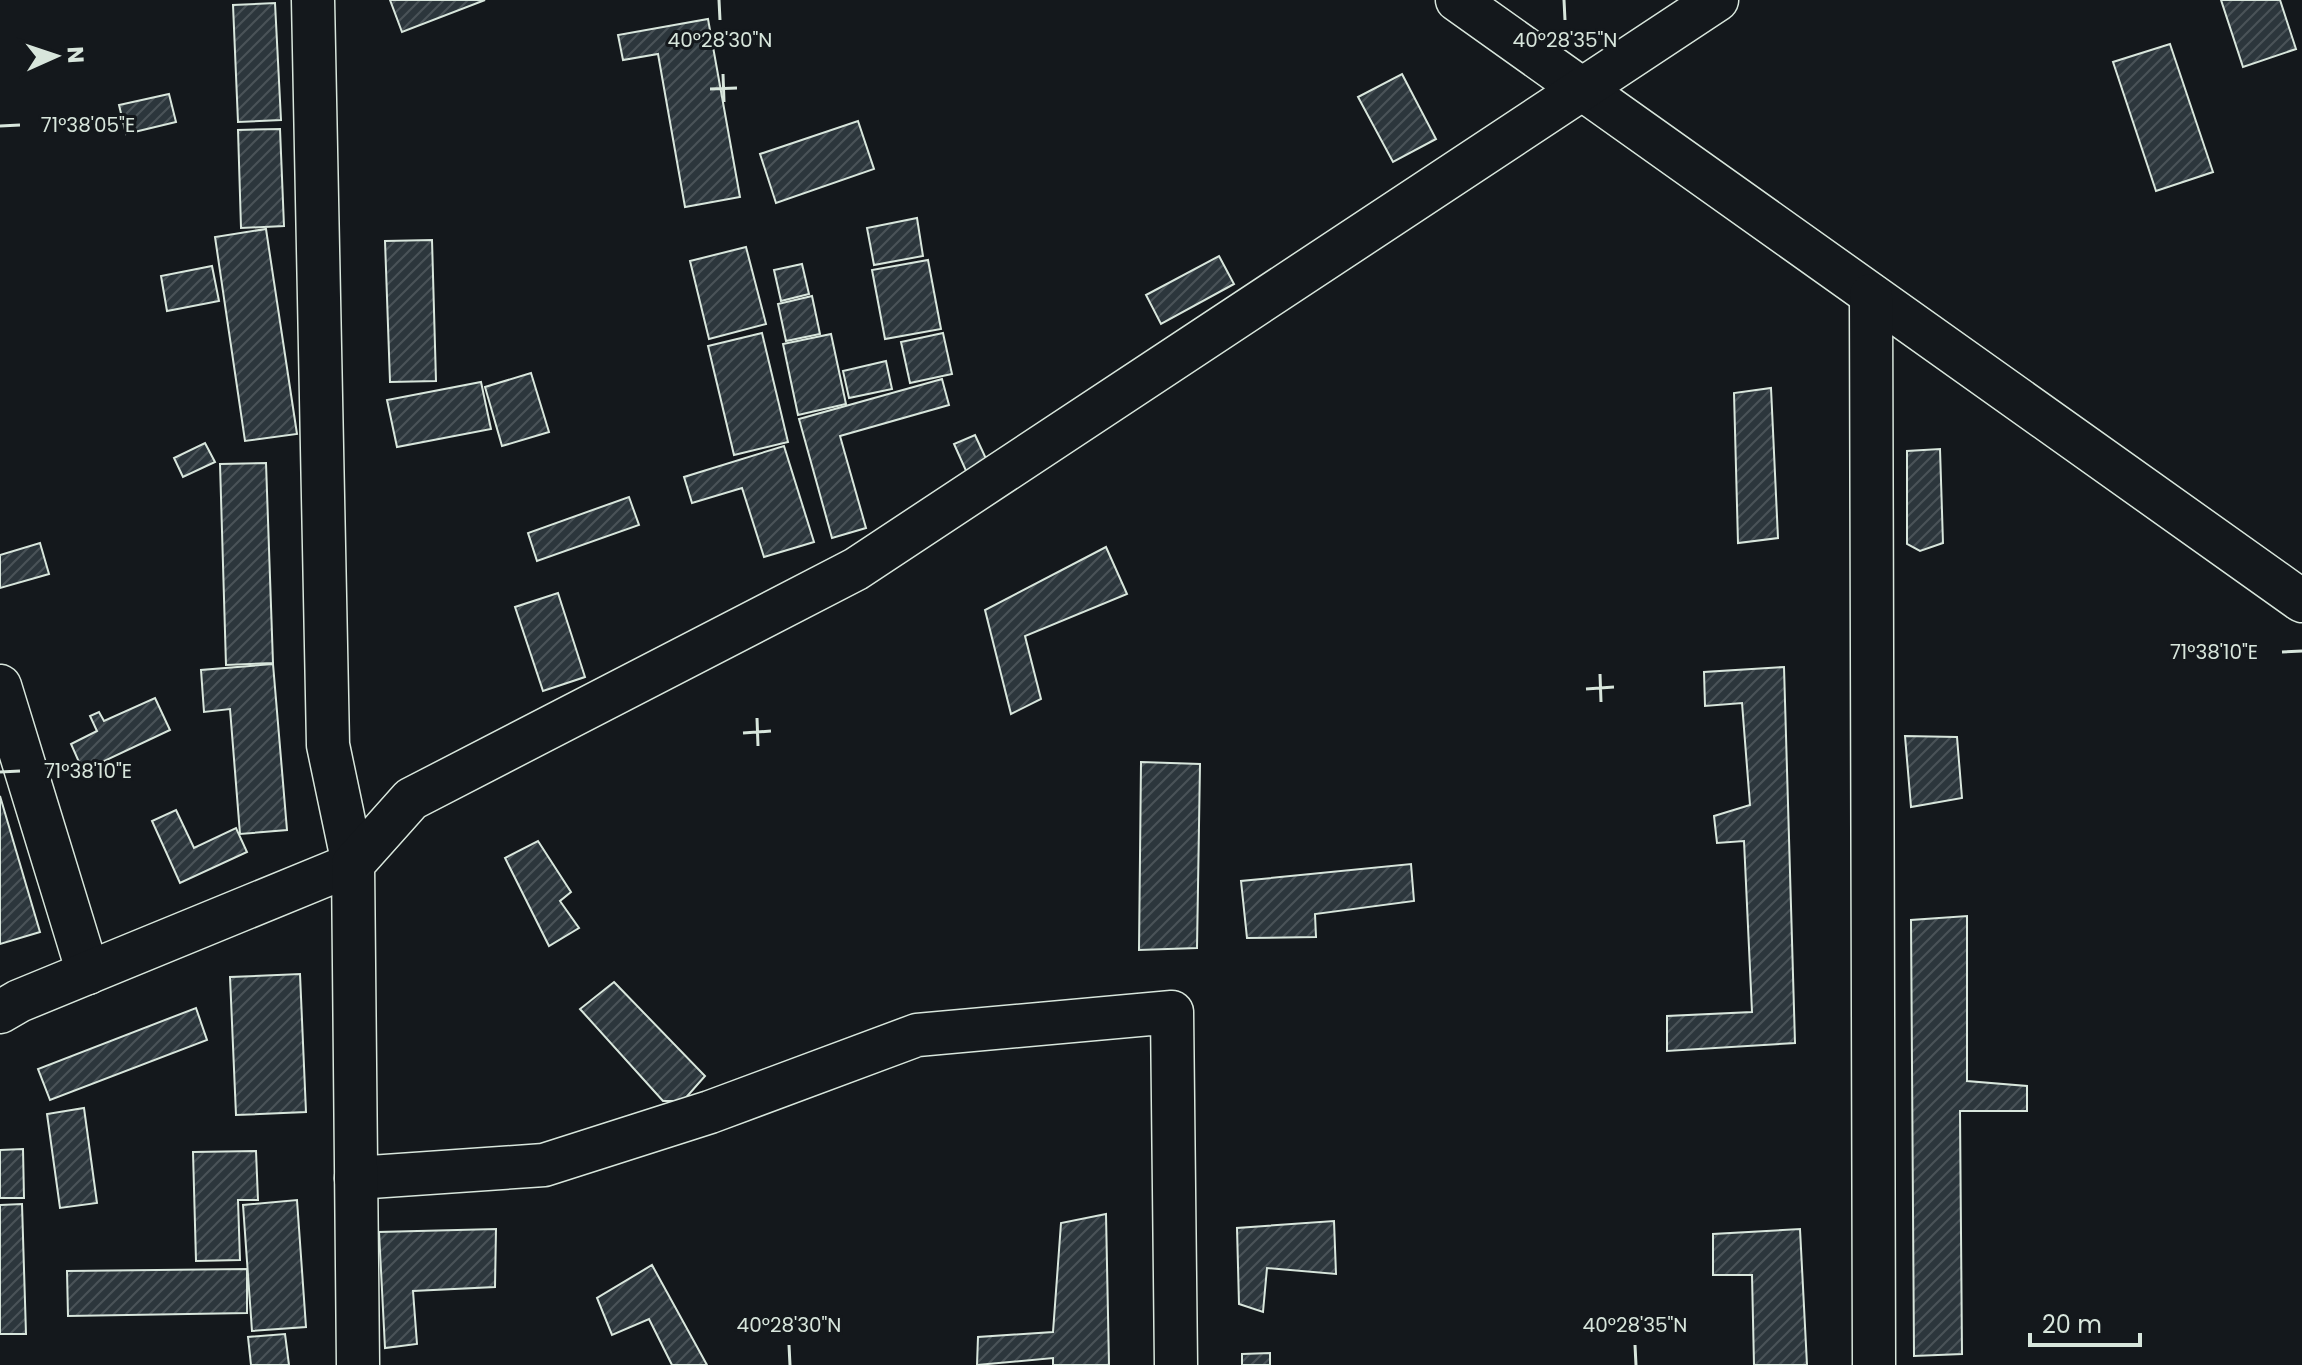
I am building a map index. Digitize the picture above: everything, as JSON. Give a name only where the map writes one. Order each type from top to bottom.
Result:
[{"type":"street","points":[[313,0],[328,745],[353,864],[358,1365]]},
{"type":"street","points":[[1457,0],[2302,601]]},
{"type":"street","points":[[0,1012],[19,1001],[353,864],[411,799],[856,569],[1717,0]]},
{"type":"street","points":[[1871,295],[1874,1365]]},
{"type":"street","points":[[0,686],[88,973]]},
{"type":"street","points":[[356,1178],[544,1165],[710,1112],[917,1035],[1172,1012],[1176,1365]]},
{"type":"building","points":[[390,0],[485,0],[402,32]]},
{"type":"building","points":[[2221,0],[2280,0],[2296,49],[2243,67]]},
{"type":"building","points":[[275,3],[281,120],[238,122],[233,5]]},
{"type":"building","points":[[708,19],[740,197],[685,207],[658,54],[623,60],[618,35]]},
{"type":"building","points":[[2170,44],[2213,172],[2156,191],[2113,62]]},
{"type":"building","points":[[1402,74],[1436,139],[1393,162],[1358,97]]},
{"type":"building","points":[[169,94],[176,122],[126,134],[119,105]]},
{"type":"building","points":[[858,121],[874,169],[776,203],[760,154]]},
{"type":"building","points":[[280,129],[284,226],[241,228],[238,130]]},
{"type":"building","points":[[917,218],[923,256],[874,265],[867,228]]},
{"type":"building","points":[[266,229],[297,434],[245,441],[215,237]]},
{"type":"building","points":[[432,240],[436,381],[390,382],[385,241]]},
{"type":"building","points":[[746,247],[766,324],[709,339],[690,261]]},
{"type":"building","points":[[1219,256],[1234,284],[1161,324],[1146,295]]},
{"type":"building","points":[[928,260],[941,329],[885,339],[872,270]]},
{"type":"building","points":[[802,264],[809,294],[781,301],[774,270]]},
{"type":"building","points":[[212,266],[219,301],[167,311],[161,276]]},
{"type":"building","points":[[812,296],[820,334],[786,341],[778,304]]},
{"type":"building","points":[[762,333],[788,442],[734,455],[708,346]]},
{"type":"building","points":[[943,333],[952,374],[910,383],[901,342]]},
{"type":"building","points":[[831,334],[846,404],[798,415],[783,344]]},
{"type":"building","points":[[886,361],[892,389],[849,398],[843,371]]},
{"type":"building","points":[[531,373],[549,432],[502,446],[485,387]]},
{"type":"building","points":[[942,379],[949,405],[840,436],[866,528],[832,538],[799,419]]},
{"type":"building","points":[[481,382],[491,429],[397,447],[387,400]]},
{"type":"building","points":[[1771,388],[1778,538],[1738,543],[1734,393]]},
{"type":"building","points":[[975,435],[988,463],[967,473],[954,444]]},
{"type":"building","points":[[205,443],[215,462],[183,477],[174,458]]},
{"type":"building","points":[[784,446],[814,542],[764,557],[742,488],[692,503],[684,477]]},
{"type":"building","points":[[1940,449],[1943,543],[1920,551],[1907,544],[1907,451]]},
{"type":"building","points":[[266,463],[273,663],[226,665],[220,464]]},
{"type":"building","points":[[629,497],[639,525],[537,561],[528,533]]},
{"type":"building","points":[[40,543],[49,574],[0,588],[0,555]]},
{"type":"building","points":[[1106,547],[1127,594],[1025,636],[1041,699],[1011,714],[985,610]]},
{"type":"building","points":[[558,593],[585,677],[543,691],[515,607]]},
{"type":"building","points":[[273,664],[287,830],[240,834],[230,709],[204,712],[201,670]]},
{"type":"building","points":[[1784,667],[1795,1043],[1667,1051],[1667,1016],[1752,1012],[1744,841],[1717,843],[1714,816],[1750,805],[1742,703],[1705,706],[1704,672]]},
{"type":"building","points":[[155,698],[170,730],[83,771],[71,744],[97,731],[90,716],[99,712],[104,721]]},
{"type":"building","points":[[1905,736],[1957,737],[1962,798],[1911,807]]},
{"type":"building","points":[[1141,762],[1200,764],[1197,948],[1139,950]]},
{"type":"building","points":[[0,796],[40,932],[0,944]]},
{"type":"building","points":[[176,810],[194,848],[236,828],[247,852],[180,883],[152,821]]},
{"type":"building","points":[[538,841],[571,892],[560,901],[579,928],[549,946],[505,858]]},
{"type":"building","points":[[1411,864],[1414,901],[1315,914],[1316,937],[1247,938],[1241,881]]},
{"type":"building","points":[[1967,916],[1967,1081],[2027,1086],[2027,1111],[1960,1111],[1962,1354],[1914,1356],[1911,920]]},
{"type":"building","points":[[300,974],[306,1112],[236,1115],[230,977]]},
{"type":"building","points":[[614,982],[705,1076],[683,1101],[663,1101],[580,1009]]},
{"type":"building","points":[[196,1008],[207,1040],[50,1100],[38,1069]]},
{"type":"building","points":[[84,1108],[97,1203],[60,1208],[47,1114]]},
{"type":"building","points":[[23,1149],[24,1198],[0,1198],[0,1150]]},
{"type":"building","points":[[256,1151],[258,1200],[238,1200],[240,1260],[196,1261],[193,1152]]},
{"type":"building","points":[[297,1200],[306,1327],[252,1331],[243,1205]]},
{"type":"building","points":[[22,1204],[26,1334],[0,1334],[0,1205]]},
{"type":"building","points":[[1106,1214],[1109,1365],[1053,1365],[1053,1358],[977,1365],[978,1337],[1053,1332],[1061,1223]]},
{"type":"building","points":[[1334,1221],[1336,1274],[1267,1268],[1263,1312],[1239,1304],[1237,1228]]},
{"type":"building","points":[[496,1229],[495,1287],[413,1291],[417,1344],[385,1348],[379,1232]]},
{"type":"building","points":[[1800,1229],[1807,1365],[1754,1365],[1752,1275],[1713,1275],[1713,1234]]},
{"type":"building","points":[[652,1265],[707,1365],[672,1365],[649,1319],[612,1335],[597,1298]]},
{"type":"building","points":[[247,1269],[247,1313],[68,1316],[67,1271]]},
{"type":"building","points":[[285,1334],[289,1365],[251,1365],[248,1337]]},
{"type":"building","points":[[1270,1353],[1270,1365],[1242,1365],[1242,1354]]}]
